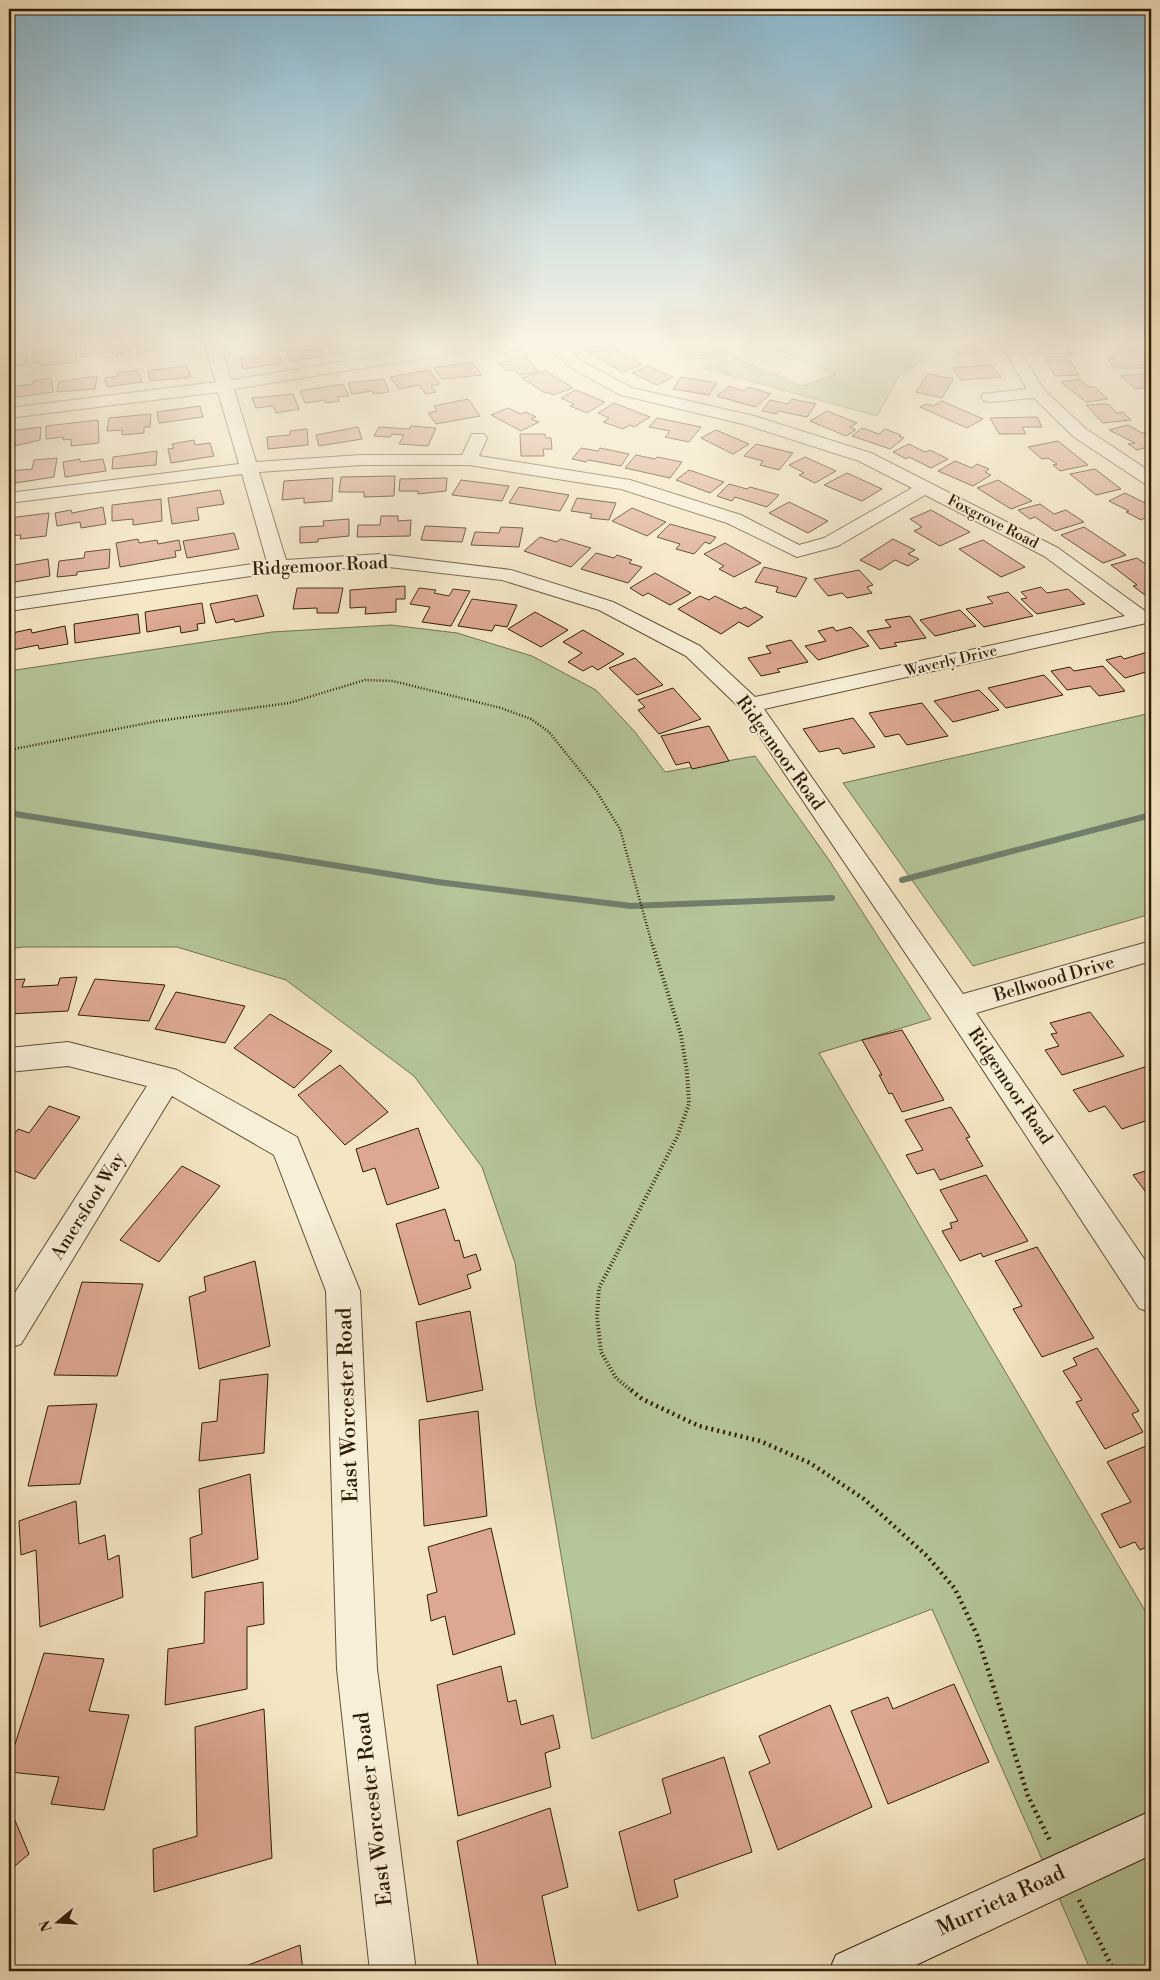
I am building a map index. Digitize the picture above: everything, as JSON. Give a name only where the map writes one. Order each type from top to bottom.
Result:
[{"type":"street","points":[[240,438],[278,566]]},
{"type":"street","points":[[469,460],[478,438]]},
{"type":"street","name":"Foxgrove Road","points":[[808,438],[865,457],[1051,552],[1146,617]]},
{"type":"street","points":[[1088,438],[1151,480]]},
{"type":"street","points":[[9,498],[248,468],[361,460],[469,460],[624,484],[734,519],[797,551],[831,542],[926,487]]},
{"type":"street","name":"Ridgemoor Road","points":[[9,605],[278,566],[380,560],[504,574],[606,606],[693,651],[750,706],[958,1007],[1151,1297]]},
{"type":"street","name":"Waverly Drive","points":[[750,706],[1146,617]]},
{"type":"street","name":"Bellwood Drive","points":[[958,1007],[1151,951]]},
{"type":"street","name":"East Worcester Road","points":[[9,1060],[68,1054],[167,1079],[286,1146],[344,1291],[357,1669],[393,1971]]},
{"type":"street","name":"Amersfoot Way","points":[[9,1332],[167,1079]]},
{"type":"street","name":"Murrieta Road","points":[[852,1971],[1151,1832]]},
{"type":"path","points":[[9,750],[158,721],[289,702],[365,680],[393,681],[500,708],[531,719],[549,732],[597,792],[620,829],[680,1035],[687,1072],[689,1104],[677,1138],[599,1288],[596,1317],[601,1352],[616,1378],[642,1399],[698,1426],[760,1441],[810,1463],[864,1499],[927,1556],[955,1589],[977,1635],[1028,1796],[1114,1971]]},
{"type":"green space","points":[[391,625],[457,633],[532,656],[596,690],[635,732],[665,772],[755,756],[829,860],[931,1019],[819,1053],[1151,1621],[1151,1971],[1091,1971],[932,1609],[592,1739],[536,1406],[515,1263],[482,1167],[414,1076],[286,980],[177,947],[23,947],[9,949],[9,671],[272,632]]},
{"type":"green space","points":[[1151,713],[1151,914],[973,966],[843,783]]},
{"type":"building","points":[[9,438],[40,438],[15,446],[15,443],[9,444]]},
{"type":"building","points":[[63,438],[99,438],[99,443],[71,446],[71,439],[63,440]]},
{"type":"building","points":[[267,438],[308,438],[308,445],[268,449]]},
{"type":"building","points":[[317,438],[362,439],[319,446]]},
{"type":"building","points":[[402,438],[431,438],[428,446],[399,444]]},
{"type":"building","points":[[520,438],[551,438],[552,449],[543,449],[544,456],[521,456]]},
{"type":"building","points":[[672,438],[692,438],[689,442]]},
{"type":"building","points":[[702,438],[736,438],[749,444],[733,454]]},
{"type":"building","points":[[859,438],[903,438],[890,449]]},
{"type":"building","points":[[1126,438],[1151,438],[1151,446],[1137,450],[1128,444],[1135,443]]},
{"type":"building","points":[[194,440],[195,445],[210,443],[214,456],[171,463],[168,449],[174,448],[172,444]]},
{"type":"building","points":[[1058,441],[1088,465],[1060,471],[1053,465],[1057,464],[1048,458],[1042,459],[1028,447]]},
{"type":"building","points":[[756,444],[793,453],[779,470],[760,465],[763,461],[744,456]]},
{"type":"building","points":[[909,444],[925,452],[930,450],[948,459],[931,468],[909,457],[906,459],[893,452]]},
{"type":"building","points":[[581,448],[598,451],[600,448],[629,454],[621,466],[572,459]]},
{"type":"building","points":[[157,451],[156,465],[112,469],[113,457]]},
{"type":"building","points":[[636,455],[682,462],[670,478],[625,468]]},
{"type":"building","points":[[805,457],[836,471],[815,483],[799,475],[804,473],[789,465]]},
{"type":"building","points":[[57,458],[54,477],[9,484],[10,471],[32,469],[34,460]]},
{"type":"building","points":[[80,459],[80,462],[103,459],[106,471],[65,477],[63,462]]},
{"type":"building","points":[[955,461],[972,468],[977,464],[989,469],[985,472],[991,475],[973,486],[938,471]]},
{"type":"building","points":[[1095,469],[1121,489],[1096,495],[1070,474]]},
{"type":"building","points":[[689,470],[724,482],[710,493],[676,480]]},
{"type":"building","points":[[847,473],[882,489],[862,501],[824,485]]},
{"type":"building","points":[[395,476],[394,496],[364,497],[364,492],[339,492],[341,477]]},
{"type":"building","points":[[333,478],[332,501],[304,503],[304,498],[282,500],[284,481]]},
{"type":"building","points":[[447,478],[446,491],[418,494],[418,491],[399,491],[400,479]]},
{"type":"building","points":[[461,480],[509,486],[502,501],[452,495]]},
{"type":"building","points":[[998,480],[1032,501],[1011,509],[977,488]]},
{"type":"building","points":[[729,484],[747,489],[750,487],[779,495],[767,507],[735,497],[732,501],[717,496]]},
{"type":"building","points":[[519,487],[569,495],[560,511],[509,503]]},
{"type":"building","points":[[220,490],[224,504],[197,508],[199,520],[172,524],[168,498]]},
{"type":"building","points":[[1125,493],[1151,506],[1151,514],[1141,520],[1126,512],[1129,511],[1109,501]]},
{"type":"building","points":[[577,498],[616,503],[609,520],[590,518],[592,514],[571,511]]},
{"type":"building","points":[[161,499],[162,521],[133,525],[133,519],[112,521],[112,505]]},
{"type":"building","points":[[789,502],[828,521],[808,533],[769,513]]},
{"type":"building","points":[[1040,504],[1054,514],[1066,510],[1084,522],[1055,531],[1035,517],[1030,519],[1018,510]]},
{"type":"building","points":[[103,507],[106,524],[81,528],[80,522],[57,526],[55,513],[71,510],[72,513]]},
{"type":"building","points":[[632,508],[666,522],[647,536],[612,521]]},
{"type":"building","points":[[931,510],[970,532],[940,546],[914,531],[922,527],[910,519]]},
{"type":"building","points":[[49,513],[46,536],[20,539],[21,535],[9,536],[9,518]]},
{"type":"building","points":[[381,516],[398,516],[398,521],[411,520],[410,536],[357,537],[358,525],[380,525]]},
{"type":"building","points":[[349,519],[349,536],[318,539],[318,542],[300,543],[300,527],[324,526],[323,521]]},
{"type":"building","points":[[670,524],[716,537],[710,544],[705,542],[694,554],[676,549],[680,544],[657,537]]},
{"type":"building","points":[[425,526],[466,528],[462,542],[421,540]]},
{"type":"building","points":[[501,527],[523,528],[519,547],[471,545],[475,532],[499,533]]},
{"type":"building","points":[[1084,527],[1126,555],[1103,563],[1061,535]]},
{"type":"building","points":[[234,533],[239,549],[187,558],[183,541]]},
{"type":"building","points":[[540,537],[556,542],[561,539],[591,548],[571,567],[524,551]]},
{"type":"building","points":[[138,539],[139,543],[157,540],[158,544],[179,540],[181,550],[175,551],[176,557],[120,567],[116,543]]},
{"type":"building","points":[[893,539],[915,550],[908,554],[919,559],[908,566],[895,560],[880,570],[860,560]]},
{"type":"building","points":[[983,540],[1025,567],[1001,577],[959,549]]},
{"type":"building","points":[[725,543],[761,563],[734,577],[719,569],[724,566],[704,554]]},
{"type":"building","points":[[110,549],[109,568],[77,572],[77,575],[57,577],[59,561],[84,558],[85,552]]},
{"type":"building","points":[[596,553],[614,558],[617,555],[632,560],[629,563],[642,567],[628,583],[581,569]]},
{"type":"building","points":[[1137,558],[1151,568],[1151,593],[1145,595],[1133,586],[1137,585],[1111,565]]},
{"type":"building","points":[[48,559],[50,576],[9,583],[9,566]]},
{"type":"building","points":[[764,567],[807,578],[796,597],[776,592],[778,587],[755,582]]},
{"type":"building","points":[[859,570],[873,585],[867,587],[872,593],[847,598],[842,593],[828,596],[814,579]]},
{"type":"building","points":[[655,573],[691,593],[670,605],[648,593],[643,596],[630,588]]},
{"type":"building","points":[[405,586],[405,599],[396,599],[396,612],[365,614],[366,607],[350,608],[350,590]]},
{"type":"building","points":[[1041,587],[1047,593],[1068,589],[1085,604],[1037,614],[1021,599],[1027,598],[1021,592]]},
{"type":"building","points":[[297,588],[343,588],[338,613],[317,613],[317,608],[293,609]]},
{"type":"building","points":[[419,588],[436,590],[434,593],[449,596],[453,589],[470,591],[451,626],[422,622],[430,607],[410,604]]},
{"type":"building","points":[[1008,592],[1033,616],[984,627],[966,609],[993,603],[987,597]]},
{"type":"building","points":[[257,595],[264,616],[235,622],[234,619],[216,623],[210,604]]},
{"type":"building","points":[[700,596],[709,600],[715,596],[741,609],[745,607],[763,617],[748,627],[739,622],[721,634],[678,609]]},
{"type":"building","points":[[472,599],[517,605],[507,627],[495,625],[492,631],[458,626]]},
{"type":"building","points":[[202,603],[205,623],[197,624],[198,630],[181,633],[180,626],[147,632],[145,612]]},
{"type":"building","points":[[960,610],[976,626],[935,636],[920,620]]},
{"type":"building","points":[[535,612],[568,630],[541,647],[508,629]]},
{"type":"building","points":[[138,614],[140,633],[75,643],[74,624]]},
{"type":"building","points":[[910,616],[926,638],[894,643],[897,646],[880,649],[867,631],[891,627],[885,620]]},
{"type":"building","points":[[65,626],[68,644],[39,649],[38,645],[13,650],[12,633],[31,629],[32,633]]},
{"type":"building","points":[[833,627],[836,631],[851,627],[869,646],[818,660],[805,646],[826,641],[818,631]]},
{"type":"building","points":[[583,630],[624,654],[598,670],[592,666],[583,671],[568,662],[582,653],[563,642]]},
{"type":"building","points":[[791,640],[808,662],[777,669],[780,672],[761,676],[748,658],[771,653],[766,646]]},
{"type":"building","points":[[1151,651],[1151,677],[1146,672],[1125,678],[1106,660],[1121,656],[1124,659]]},
{"type":"building","points":[[635,658],[663,685],[637,695],[609,668]]},
{"type":"building","points":[[1103,666],[1125,691],[1099,696],[1090,686],[1067,690],[1051,671],[1070,667],[1074,671]]},
{"type":"building","points":[[1044,675],[1063,695],[1006,708],[988,688]]},
{"type":"building","points":[[673,688],[701,719],[659,734],[638,710],[645,707],[638,700]]},
{"type":"building","points":[[979,690],[999,710],[953,722],[934,701]]},
{"type":"building","points":[[922,703],[948,736],[907,745],[899,734],[885,737],[869,713]]},
{"type":"building","points":[[853,718],[875,747],[843,754],[839,748],[819,752],[803,729]]},
{"type":"building","points":[[709,726],[729,761],[692,769],[689,762],[676,765],[661,736]]},
{"type":"building","points":[[77,977],[68,1011],[9,1014],[9,980],[25,979],[22,987],[58,985],[60,978]]},
{"type":"building","points":[[95,979],[165,985],[149,1021],[78,1015]]},
{"type":"building","points":[[176,992],[245,1006],[225,1043],[155,1029]]},
{"type":"building","points":[[1090,1012],[1124,1056],[1062,1075],[1045,1050],[1059,1046],[1051,1034],[1057,1033],[1050,1023]]},
{"type":"building","points":[[270,1014],[332,1051],[294,1088],[234,1048]]},
{"type":"building","points":[[902,1030],[944,1100],[902,1112],[892,1093],[889,1094],[879,1075],[882,1075],[862,1040]]},
{"type":"building","points":[[340,1065],[388,1112],[345,1145],[298,1095]]},
{"type":"building","points":[[1151,1065],[1151,1119],[1122,1129],[1105,1106],[1089,1112],[1073,1090]]},
{"type":"building","points":[[49,1106],[80,1117],[35,1179],[9,1169],[9,1141],[18,1129],[29,1133]]},
{"type":"building","points":[[951,1107],[970,1137],[966,1138],[983,1166],[940,1180],[934,1169],[917,1174],[906,1155],[923,1150],[905,1120]]},
{"type":"building","points":[[418,1128],[439,1188],[387,1205],[375,1168],[363,1172],[356,1149]]},
{"type":"building","points":[[182,1166],[220,1186],[159,1262],[120,1240]]},
{"type":"building","points":[[1151,1169],[1151,1199],[1133,1175]]},
{"type":"building","points":[[986,1175],[1028,1241],[983,1257],[981,1253],[960,1261],[942,1231],[952,1228],[950,1223],[958,1221],[940,1190]]},
{"type":"building","points":[[445,1209],[455,1241],[459,1240],[464,1258],[476,1254],[481,1270],[467,1275],[471,1288],[419,1305],[396,1224]]},
{"type":"building","points":[[1037,1247],[1094,1338],[1042,1357],[1013,1309],[1022,1306],[995,1261]]},
{"type":"building","points":[[255,1261],[270,1346],[199,1369],[189,1297],[206,1291],[204,1277]]},
{"type":"building","points":[[82,1282],[143,1284],[117,1376],[54,1375]]},
{"type":"building","points":[[470,1311],[483,1390],[427,1402],[416,1322]]},
{"type":"building","points":[[1097,1348],[1139,1411],[1132,1414],[1143,1432],[1105,1449],[1076,1402],[1082,1400],[1063,1371],[1077,1365],[1073,1358]]},
{"type":"building","points":[[268,1374],[264,1453],[199,1461],[202,1423],[217,1421],[220,1380]]},
{"type":"building","points":[[97,1404],[80,1484],[28,1486],[48,1406]]},
{"type":"building","points":[[478,1411],[487,1516],[424,1526],[419,1420]]},
{"type":"building","points":[[1151,1444],[1151,1545],[1140,1550],[1135,1542],[1120,1548],[1101,1514],[1131,1502],[1107,1462]]},
{"type":"building","points":[[250,1474],[258,1559],[192,1578],[190,1538],[202,1534],[199,1489]]},
{"type":"building","points":[[76,1501],[79,1544],[105,1535],[108,1560],[119,1555],[123,1597],[40,1627],[36,1550],[21,1555],[19,1521]]},
{"type":"building","points":[[491,1528],[515,1634],[453,1655],[445,1616],[431,1621],[427,1595],[437,1592],[428,1547]]},
{"type":"building","points":[[263,1582],[264,1624],[247,1627],[247,1689],[165,1705],[168,1649],[204,1643],[205,1592]]},
{"type":"building","points":[[44,1653],[104,1659],[89,1711],[129,1715],[104,1810],[51,1804],[59,1777],[9,1772],[9,1763]]},
{"type":"building","points":[[501,1666],[508,1702],[516,1700],[521,1725],[553,1715],[560,1748],[545,1753],[551,1787],[458,1816],[437,1685]]},
{"type":"building","points":[[954,1684],[989,1762],[888,1804],[851,1711],[888,1697],[893,1709]]},
{"type":"building","points":[[830,1705],[872,1807],[778,1850],[749,1772],[770,1763],[759,1736]]},
{"type":"building","points":[[264,1709],[272,1858],[154,1892],[153,1849],[197,1836],[195,1727]]},
{"type":"building","points":[[724,1757],[752,1852],[674,1880],[678,1897],[638,1911],[619,1832],[671,1813],[662,1779]]},
{"type":"building","points":[[9,1806],[29,1854],[9,1871]]},
{"type":"building","points":[[550,1808],[568,1887],[542,1896],[557,1971],[479,1971],[457,1841]]},
{"type":"building","points":[[300,1945],[303,1971],[233,1971]]},
{"type":"waterway","points":[[9,813],[438,882],[631,906],[832,898]]},
{"type":"waterway","points":[[902,880],[1151,815]]}]
